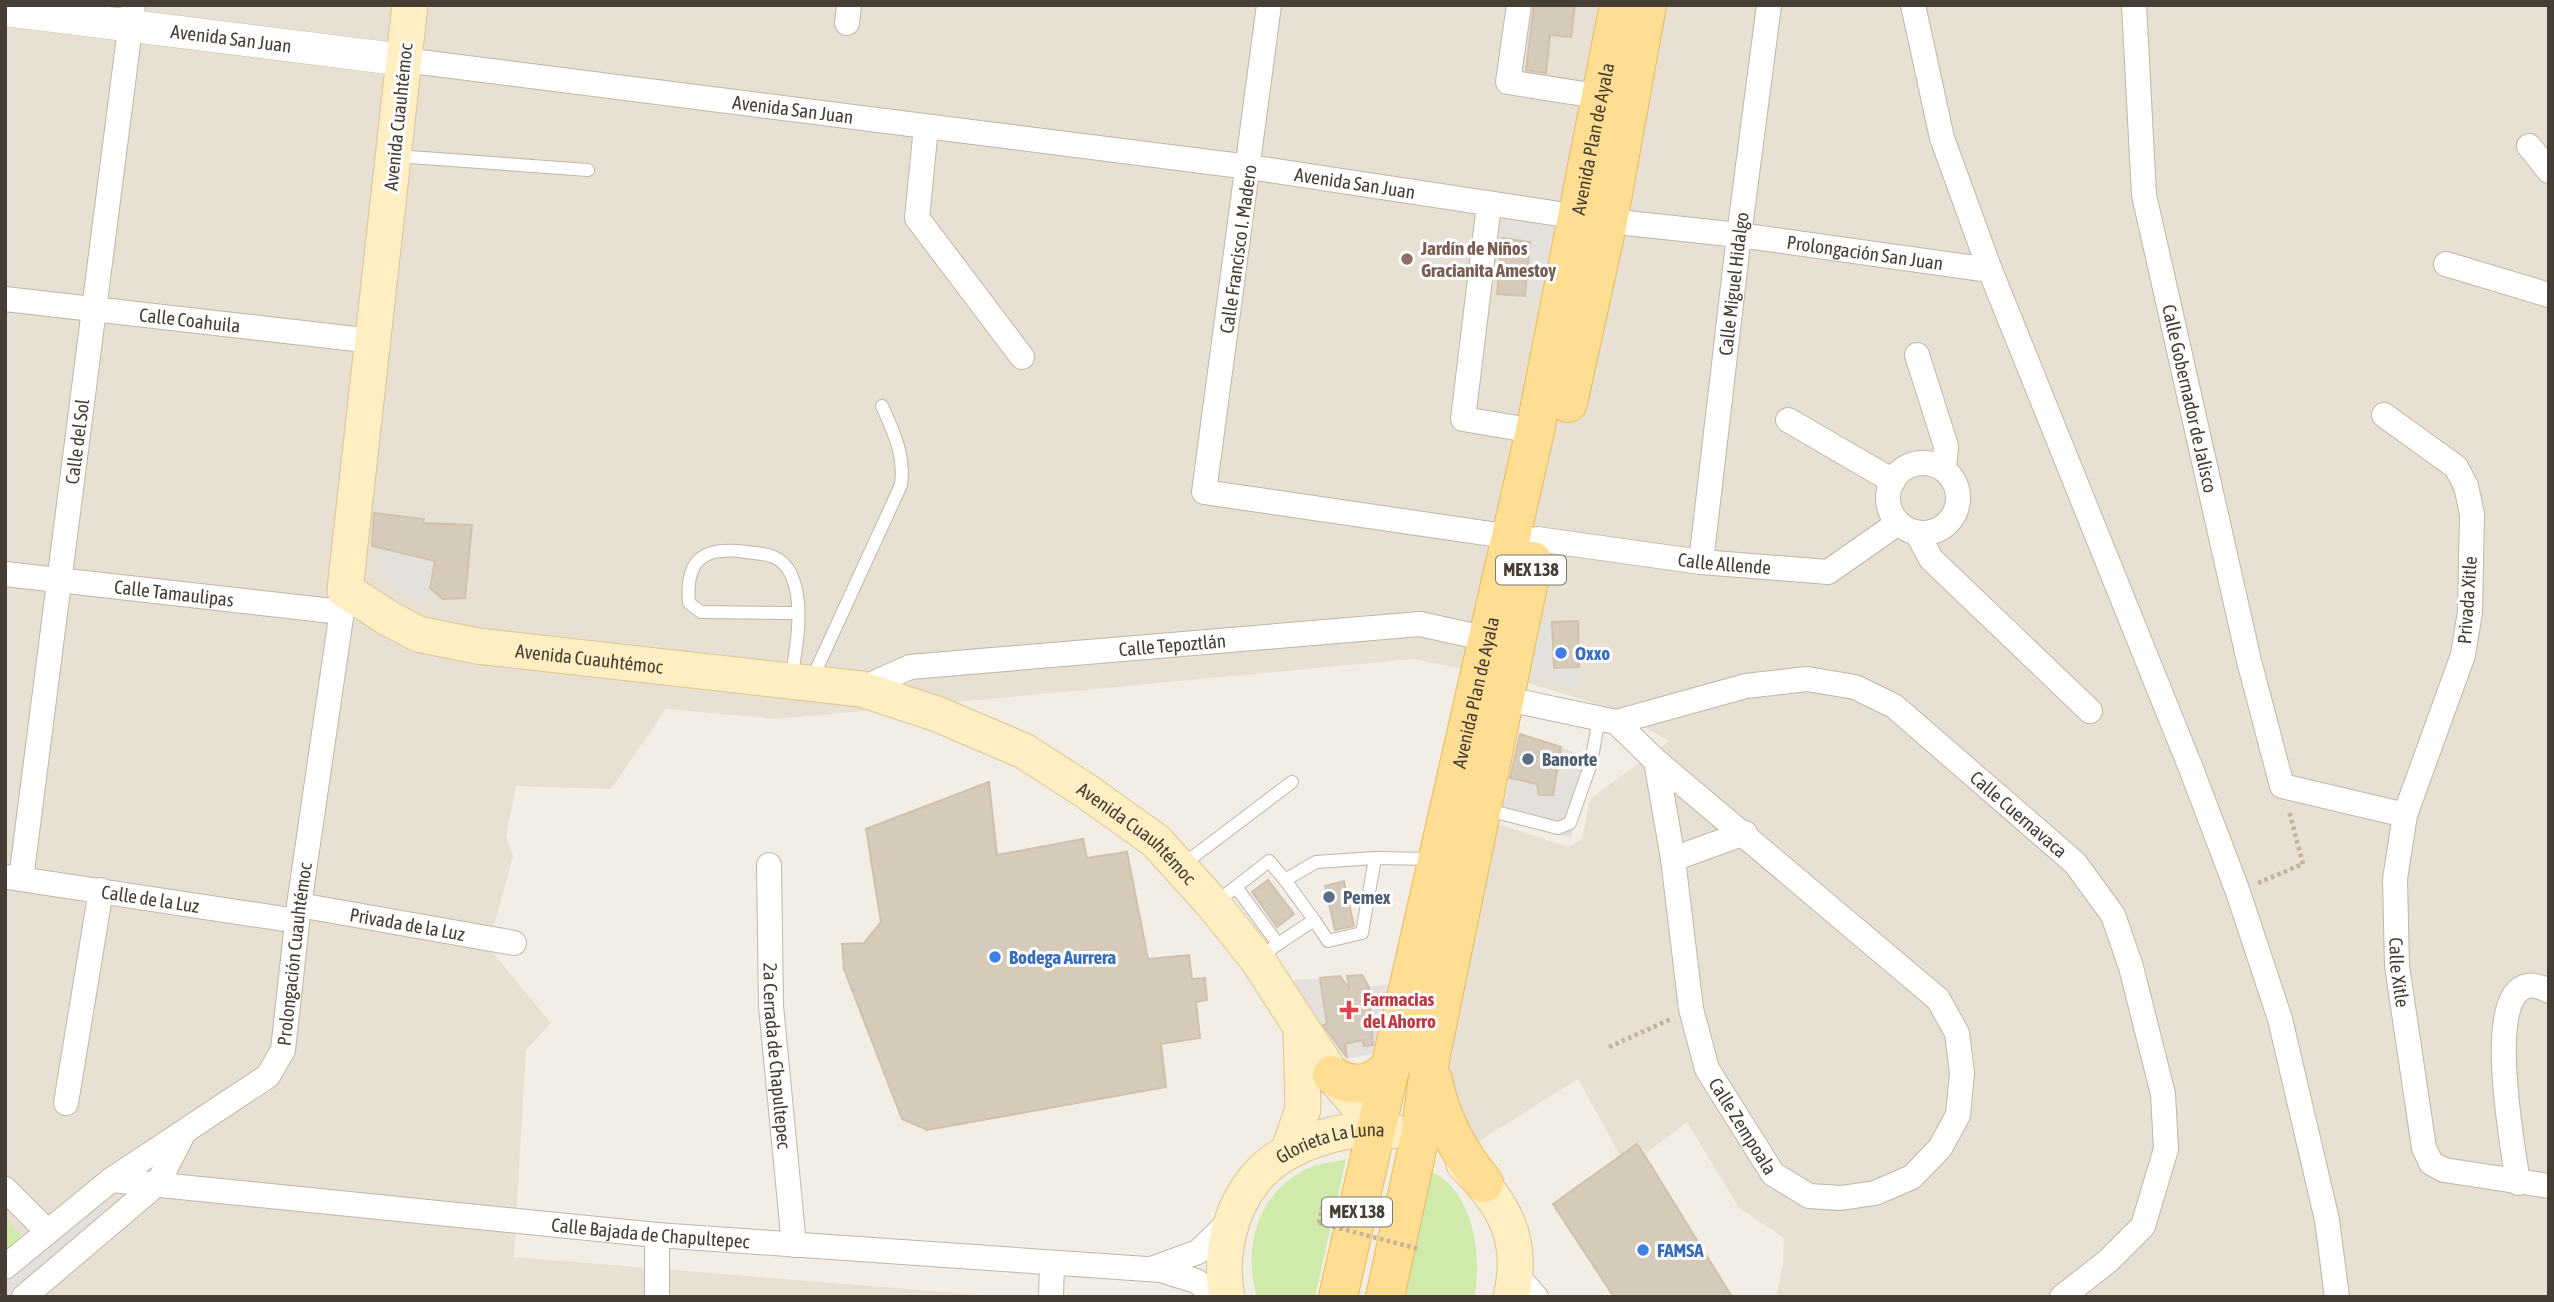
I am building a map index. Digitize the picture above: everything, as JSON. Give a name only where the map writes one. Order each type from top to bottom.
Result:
[{"type":"main road","name":"Avenida Cuauhtémoc","points":[[410,5],[343,601],[418,634],[477,646],[861,689],[937,714],[1024,751],[1156,841],[1179,867],[1224,895],[1268,952],[1301,1031],[1332,1075],[1377,1128]]},
{"type":"main road","name":"Avenida Plan de Ayala","points":[[1338,1297],[1488,639],[1525,538],[1594,219],[1603,97],[1619,5]]},
{"type":"main road","name":"Avenida Plan de Ayala","points":[[1385,1297],[1420,1136],[1431,1054],[1503,698],[1525,538],[1535,431],[1594,219],[1647,5]]},
{"type":"main road","name":"Avenida Cuauhtémoc","points":[[1288,1152],[1303,1109],[1301,1031]]},
{"type":"main road","points":[[1431,1054],[1432,1076],[1443,1119],[1468,1164],[1484,1183]]},
{"type":"main road","points":[[1332,1075],[1342,1082],[1366,1084],[1376,1079],[1393,1063]]},
{"type":"main road","name":"Glorieta La Luna","points":[[1227,1297],[1223,1277],[1234,1215],[1255,1178],[1288,1152],[1333,1133],[1377,1128],[1420,1136],[1455,1155],[1484,1183],[1504,1210],[1514,1242],[1521,1290]]},
{"type":"street","name":"Calle Francisco I. Madero","points":[[1204,492],[1250,167],[1269,5]]},
{"type":"street","points":[[1519,5],[1508,82],[1603,97]]},
{"type":"street","name":"Calle Miguel Hidalgo","points":[[1702,562],[1739,234],[1769,5]]},
{"type":"street","points":[[1913,5],[1942,138],[1990,270],[2238,892],[2280,1019],[2327,1220],[2337,1297]]},
{"type":"street","name":"Calle Gobernador de Jalisco","points":[[2134,5],[2144,195],[2249,661],[2283,786]]},
{"type":"street","name":"Avenida San Juan","points":[[5,10],[132,15],[404,60],[1250,167],[1594,219],[1739,234]]},
{"type":"street","name":"Calle del Sol","points":[[13,878],[61,581],[132,15]]},
{"type":"street","points":[[926,127],[917,218],[1022,357]]},
{"type":"street","points":[[2529,146],[2549,171]]},
{"type":"street","points":[[1489,205],[1463,419],[1535,431]]},
{"type":"street","name":"Prolongación San Juan","points":[[1739,234],[1990,270]]},
{"type":"street","points":[[2446,264],[2549,295]]},
{"type":"street","name":"Calle Coahuila","points":[[5,299],[373,341]]},
{"type":"street","points":[[1917,355],[1946,446],[1944,469]]},
{"type":"street","name":"Privada Xitle","points":[[2384,415],[2456,467],[2466,486],[2472,514],[2470,612],[2463,655],[2405,815]]},
{"type":"street","points":[[1788,420],[1893,481]]},
{"type":"street","points":[[1908,528],[1931,533],[1943,528],[1953,518],[1958,506],[1958,492],[1953,479],[1944,469],[1930,463],[1915,464],[1902,470],[1893,481],[1888,496],[1890,510],[1908,528],[1931,559],[2090,711]]},
{"type":"street","name":"Calle Allende","points":[[1204,492],[1702,562],[1828,572],[1908,528]]},
{"type":"street","name":"Calle Tamaulipas","points":[[5,574],[61,581],[343,601]]},
{"type":"street","name":"Prolongación Cuauhtémoc","points":[[5,1268],[111,1180],[268,1076],[283,1051],[298,913],[343,601]]},
{"type":"street","name":"Calle Tepoztlán","points":[[861,689],[910,667],[1406,625],[1420,624],[1488,639]]},
{"type":"street","name":"Calle Cuernavaca","points":[[1503,698],[1608,720],[1746,686],[1807,679],[1855,687],[1894,706],[2075,863],[2113,915],[2131,967],[2163,1094],[2166,1149],[2143,1226],[2108,1261],[2062,1297]]},
{"type":"street","name":"Calle Zempoala","points":[[1608,720],[1745,833],[1938,999],[1957,1033],[1962,1073],[1958,1115],[1940,1148],[1912,1177],[1875,1193],[1841,1198],[1809,1196],[1773,1174],[1707,1069],[1691,1009],[1673,859],[1656,761]]},
{"type":"street","points":[[2283,786],[2405,815]]},
{"type":"street","name":"Calle Xitle","points":[[2405,815],[2395,879],[2396,966],[2424,1148],[2431,1163],[2444,1170],[2549,1186]]},
{"type":"street","points":[[1673,859],[1745,833]]},
{"type":"street","name":"2a Cerrada de Chapultepec","points":[[769,865],[771,1006],[794,1245]]},
{"type":"street","name":"Calle de la Luz","points":[[13,878],[298,913]]},
{"type":"street","points":[[66,1103],[100,890]]},
{"type":"street","name":"Privada de la Luz","points":[[298,913],[514,943]]},
{"type":"street","points":[[2518,1183],[2502,1061],[2502,1031],[2509,1004],[2523,989],[2538,986],[2549,991]]},
{"type":"street","points":[[24,1297],[158,1183],[185,1130]]},
{"type":"street","name":"Calle Bajada de Chapultepec","points":[[111,1180],[657,1235],[1143,1269],[1179,1273],[1218,1297]]},
{"type":"street","points":[[5,1189],[47,1231]]},
{"type":"street","name":"Calle Bajada de Chapultepec","points":[[1143,1269],[1162,1266],[1198,1252],[1212,1241],[1234,1215]]},
{"type":"street","points":[[657,1235],[657,1297]]},
{"type":"street","points":[[1051,1297],[1052,1264]]},
{"type":"lane","points":[[394,156],[587,170]]},
{"type":"lane","points":[[800,683],[901,485],[904,465],[899,445],[882,406]]},
{"type":"lane","points":[[797,613],[701,612],[688,603],[687,589],[701,556],[710,550],[723,548],[773,555],[781,560],[790,572],[796,589],[800,683]]},
{"type":"lane","points":[[1481,808],[1558,828],[1570,823],[1608,720]]},
{"type":"lane","points":[[1179,867],[1293,782]]},
{"type":"lane","points":[[1224,895],[1269,861],[1286,880],[1328,941],[1362,933],[1375,859]]},
{"type":"lane","points":[[1286,880],[1316,862],[1439,859]]},
{"type":"lane","points":[[1268,952],[1314,920]]},
{"type":"path","points":[[2238,892],[2303,864],[2283,786]]},
{"type":"path","points":[[1609,1047],[1691,1009]]},
{"type":"path","points":[[1319,1223],[1419,1249]]},
{"type":"shaded area","points":[[5,5],[2549,5],[2549,1297],[1776,1297],[1783,1263],[1784,1238],[1739,1208],[1687,1122],[1627,1168],[1578,1079],[1471,1146],[1450,1079],[1449,1050],[1498,824],[1569,847],[1582,839],[1590,799],[1669,741],[1611,708],[1514,679],[1413,659],[777,719],[666,709],[611,789],[516,786],[506,836],[513,856],[488,947],[551,1023],[526,1050],[514,1257],[1006,1297],[5,1297]]},
{"type":"shaded area","points":[[1505,218],[1556,227],[1543,296],[1525,296],[1530,242],[1502,238]]},
{"type":"shaded area","points":[[372,546],[419,557],[433,564],[429,602],[416,602],[401,590],[382,571]]},
{"type":"shaded area","points":[[1552,622],[1554,668],[1579,667],[1580,687],[1554,686],[1535,677],[1536,624]]},
{"type":"shaded area","points":[[1561,747],[1589,758],[1571,838],[1499,820],[1510,778],[1537,784],[1539,795],[1553,795]]},
{"type":"shaded area","points":[[1320,978],[1327,1024],[1313,1026],[1294,980]]},
{"type":"shaded area","points":[[1396,984],[1382,1052],[1347,1059],[1345,1044],[1374,1038],[1369,987]]},
{"type":"shaded area","points":[[98,1198],[114,1215],[20,1297],[5,1297],[5,1273]]},
{"type":"green space","points":[[1346,1159],[1315,1297],[1257,1297],[1253,1278],[1254,1238],[1268,1203],[1295,1175],[1314,1166]]},
{"type":"green space","points":[[1426,1168],[1446,1181],[1465,1207],[1476,1252],[1474,1297],[1398,1297]]},
{"type":"green space","points":[[5,1215],[23,1240],[5,1252]]},
{"type":"building","points":[[1534,5],[1575,5],[1571,37],[1550,35],[1546,73],[1526,70]]},
{"type":"building","points":[[1502,238],[1530,242],[1525,296],[1497,294]]},
{"type":"building","points":[[374,513],[424,519],[423,523],[472,525],[465,598],[443,599],[430,588],[435,561],[372,546]]},
{"type":"building","points":[[1578,621],[1579,667],[1554,668],[1552,622]]},
{"type":"building","points":[[1520,734],[1561,747],[1553,795],[1539,795],[1537,784],[1510,778]]},
{"type":"building","name":"Bodega Aurrera","points":[[989,782],[997,855],[1083,839],[1087,858],[1127,852],[1148,959],[1189,955],[1192,979],[1205,978],[1207,1000],[1196,1002],[1200,1038],[1161,1044],[1166,1087],[927,1130],[902,1119],[844,969],[842,944],[864,943],[881,922],[866,829]]},
{"type":"building","points":[[1268,880],[1294,914],[1277,927],[1252,892]]},
{"type":"building","points":[[1344,881],[1354,926],[1335,930],[1325,886]]},
{"type":"building","points":[[1362,975],[1369,987],[1373,1045],[1364,1046],[1362,1040],[1345,1044],[1347,1058],[1323,1025],[1327,1024],[1320,978],[1340,976],[1350,989],[1347,976]]},
{"type":"building","name":"FAMSA","points":[[1637,1144],[1732,1297],[1614,1297],[1553,1204]]},
{"type":"place","name":"Jardín de Niños Gracianita Amestoy","points":[[1407,259]]},
{"type":"place","name":"Oxxo","points":[[1561,653]]},
{"type":"place","name":"Banorte","points":[[1528,759]]},
{"type":"place","name":"Pemex","points":[[1329,897]]},
{"type":"place","name":"Bodega Aurrera","points":[[995,957]]},
{"type":"place","name":"Farmacias del Ahorro","points":[[1349,1010]]},
{"type":"place","name":"FAMSA","points":[[1643,1250]]}]
